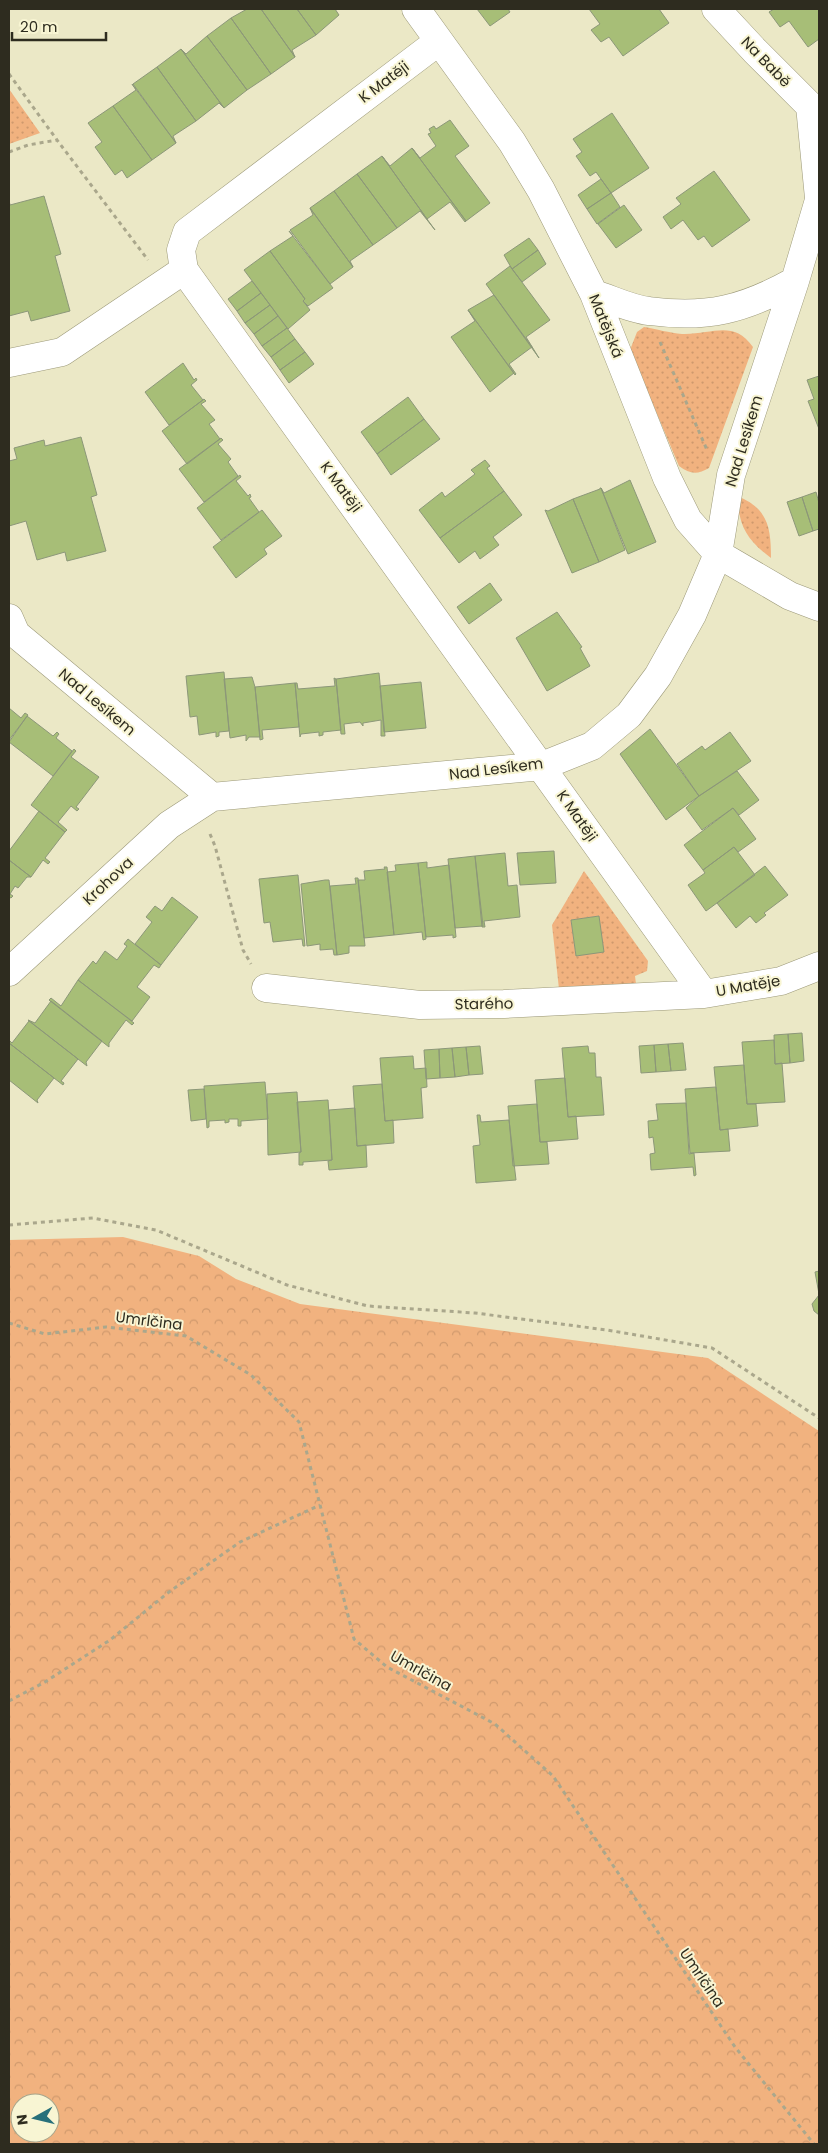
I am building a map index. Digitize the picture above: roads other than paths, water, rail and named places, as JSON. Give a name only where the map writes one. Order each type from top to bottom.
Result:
[{"type":"street","name":"Matějská","points":[[416,9],[512,142],[541,190],[594,294],[667,478],[688,520],[718,554],[790,596],[819,607]]},
{"type":"street","name":"Na Babě","points":[[716,9],[755,51],[815,109]]},
{"type":"street","name":"K Matěji","points":[[438,40],[187,232],[174,276],[542,766],[704,994]]},
{"type":"street","points":[[815,109],[819,199]]},
{"type":"street","name":"Nad Lesíkem","points":[[9,618],[16,634],[212,797],[542,766],[592,746],[628,715],[658,676],[692,615],[718,554],[731,475],[795,281],[819,199]]},
{"type":"street","points":[[9,363],[62,352],[174,276]]},
{"type":"street","points":[[594,294],[647,311],[688,313],[728,311],[764,299],[795,281]]},
{"type":"street","name":"Krohova","points":[[9,972],[169,825],[212,797]]},
{"type":"street","name":"U Matěje","points":[[704,994],[781,981],[819,966]]},
{"type":"street","name":"Starého","points":[[266,988],[420,1005],[504,1004],[704,994]]}]
